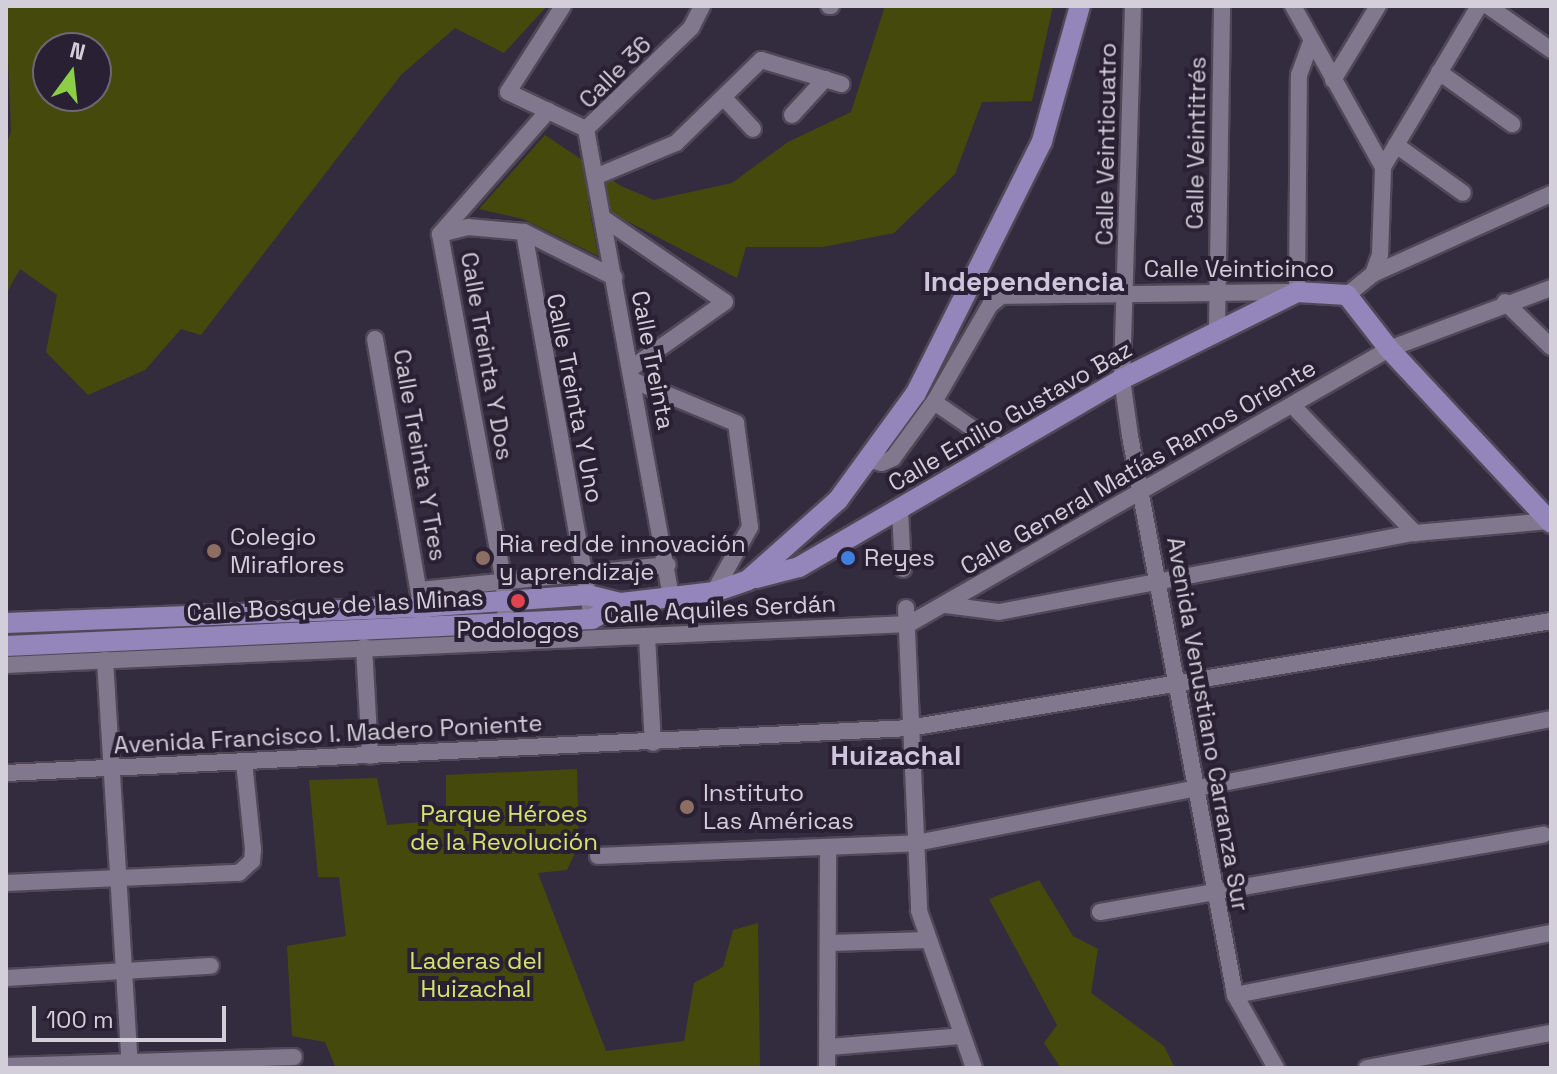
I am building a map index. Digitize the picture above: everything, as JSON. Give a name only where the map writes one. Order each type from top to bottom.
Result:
[{"type":"main road","points":[[621,603],[672,600],[714,592],[748,580],[800,538],[870,460],[930,366],[1042,141],[1080,6]]},
{"type":"main road","name":"Calle Veinticinco","points":[[1297,292],[1347,295]]},
{"type":"main road","name":"Calle Emilio Gustavo Baz","points":[[748,580],[799,567],[900,511],[1122,379],[1217,328],[1297,292]]},
{"type":"main road","points":[[1347,295],[1389,349],[1550,522]]},
{"type":"main road","name":"Calle Bosque de las Minas","points":[[6,646],[422,608],[505,592],[588,595],[621,603]]},
{"type":"main road","name":"Calle Bosque de las Minas","points":[[6,623],[422,608],[506,624],[592,619],[621,603]]},
{"type":"street","points":[[563,6],[508,92],[586,129]]},
{"type":"street","name":"Calle 36","points":[[586,129],[691,28],[702,6]]},
{"type":"street","name":"Calle Veinticuatro","points":[[1122,379],[1127,295],[1133,6]]},
{"type":"street","name":"Calle Veintitrés","points":[[1217,328],[1222,6]]},
{"type":"street","points":[[1293,6],[1383,167],[1383,234],[1373,274]]},
{"type":"street","points":[[1333,80],[1378,6]]},
{"type":"street","points":[[1383,167],[1479,6]]},
{"type":"street","points":[[1488,6],[1551,50]]},
{"type":"street","points":[[1297,292],[1299,75],[1311,42]]},
{"type":"street","points":[[595,177],[676,143],[725,99],[758,62],[833,82],[792,115]]},
{"type":"street","points":[[1439,72],[1512,124]]},
{"type":"street","points":[[725,99],[753,129]]},
{"type":"street","points":[[440,234],[548,111]]},
{"type":"street","name":"Calle Treinta","points":[[586,129],[672,600]]},
{"type":"street","points":[[1396,145],[1463,193]]},
{"type":"street","points":[[1347,295],[1373,274],[1551,194]]},
{"type":"street","points":[[603,218],[725,302],[631,374],[736,423],[750,527],[714,592]]},
{"type":"street","name":"Calle Treinta Y Dos","points":[[506,624],[505,592],[440,234],[468,227],[524,232],[614,277]]},
{"type":"street","name":"Calle Treinta Y Uno","points":[[524,232],[592,619]]},
{"type":"street","name":"Calle General Matías Ramos Oriente","points":[[907,616],[946,605],[1294,407],[1389,349],[1505,302],[1551,288]]},
{"type":"street","name":"Calle Veinticinco","points":[[934,402],[990,305],[1010,294],[1297,292]]},
{"type":"street","points":[[1505,302],[1551,347]]},
{"type":"street","name":"Calle Treinta Y Tres","points":[[375,339],[422,608]]},
{"type":"street","name":"Avenida Venustiano Carranza Sur","points":[[1122,379],[1141,493],[1160,581],[1212,895],[1235,995],[1276,1068]]},
{"type":"street","points":[[870,460],[893,458],[934,402],[1003,449]]},
{"type":"street","points":[[1294,407],[1415,533]]},
{"type":"street","points":[[900,511],[903,569]]},
{"type":"street","points":[[946,605],[972,613],[999,612],[1415,533],[1550,522]]},
{"type":"street","points":[[505,592],[584,574],[668,565]]},
{"type":"street","points":[[907,616],[909,728],[919,911],[974,1068]]},
{"type":"street","name":"Calle Aquiles Serdán","points":[[6,665],[647,637],[907,616]]},
{"type":"street","name":"Avenida Francisco I. Madero Poniente","points":[[6,773],[909,728],[1551,621]]},
{"type":"street","points":[[647,637],[653,743]]},
{"type":"street","points":[[364,647],[370,756]]},
{"type":"street","points":[[105,660],[115,769],[130,1066]]},
{"type":"street","points":[[598,856],[916,843],[1551,719]]},
{"type":"street","points":[[6,883],[239,873],[252,861],[253,849],[244,762]]},
{"type":"street","points":[[1100,912],[1212,895],[1543,835]]},
{"type":"street","points":[[827,1068],[828,848]]},
{"type":"street","points":[[1235,995],[1551,933]]},
{"type":"street","points":[[829,943],[927,940]]},
{"type":"street","points":[[6,978],[126,974],[211,966]]},
{"type":"street","points":[[1367,1068],[1551,1033]]},
{"type":"street","points":[[828,1047],[962,1036]]},
{"type":"street","points":[[6,1066],[130,1066],[294,1057]]},
{"type":"green space","points":[[6,6],[547,6],[504,53],[455,28],[401,75],[201,335],[181,329],[145,370],[88,395],[46,352],[57,295],[20,269],[6,294],[6,146],[11,131]]},
{"type":"green space","points":[[885,6],[1053,6],[1032,101],[982,102],[955,174],[894,233],[823,247],[746,247],[737,278],[588,201],[598,256],[523,219],[479,209],[545,135],[621,186],[654,200],[732,183],[788,142],[851,112]]},
{"type":"green space","name":"Laderas del Huizachal","points":[[577,769],[579,844],[567,870],[538,873],[606,1051],[684,1041],[694,983],[723,967],[733,930],[758,923],[760,1068],[336,1068],[325,1042],[292,1036],[287,946],[346,936],[339,877],[318,877],[309,780],[377,778],[387,825],[446,820],[446,775]]},
{"type":"green space","points":[[1039,880],[1073,936],[1098,949],[1091,993],[1164,1046],[1175,1068],[1061,1068],[1044,1043],[1057,1025],[989,899]]},
{"type":"place","name":"Colegio Miraflores","points":[[214,551]]},
{"type":"place","name":"Ria red de innovación y aprendizaje","points":[[483,558]]},
{"type":"place","name":"Reyes","points":[[848,558]]},
{"type":"place","name":"Podologos","points":[[518,601]]},
{"type":"place","name":"Instituto Las Américas","points":[[687,807]]},
{"type":"district","name":"Independencia","points":[[1024,281]]},
{"type":"district","name":"Huizachal","points":[[896,755]]},
{"type":"park label","name":"Parque Héroes de la Revolución","points":[[504,828]]}]
